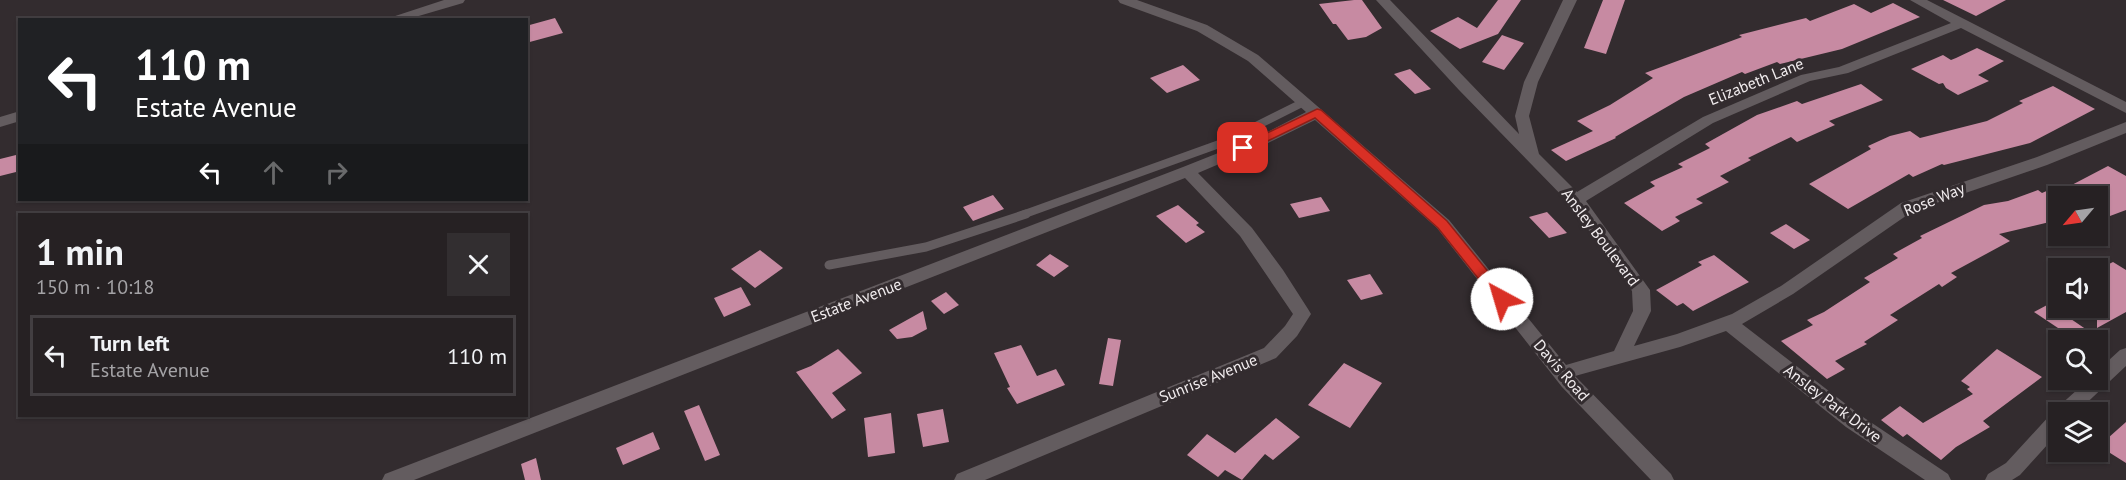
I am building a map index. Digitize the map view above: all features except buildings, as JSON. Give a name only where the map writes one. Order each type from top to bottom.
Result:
[{"type":"street","points":[[396,18],[458,0]]},
{"type":"street","name":"Davis Road","points":[[1125,0],[1202,28],[1253,58],[1443,224],[1562,373],[1664,480]]},
{"type":"street","name":"Ansley Boulevard","points":[[1383,0],[1464,87],[1576,200],[1641,290],[1642,311],[1620,357]]},
{"type":"street","points":[[1533,156],[1522,116],[1531,82],[1570,0]]},
{"type":"street","points":[[1917,0],[2126,108]]},
{"type":"street","name":"Elizabeth Lane","points":[[1576,200],[1708,120],[1806,78],[1842,70],[1962,23]]},
{"type":"street","name":"Estate Avenue","points":[[392,480],[1188,171],[1261,141],[1310,107]]},
{"type":"street","points":[[0,122],[18,117]]},
{"type":"street","name":"Rose Way","points":[[1727,322],[1787,290],[1907,207],[2042,161],[2126,127]]},
{"type":"street","name":"Sunrise Avenue","points":[[964,480],[1270,353],[1292,331],[1302,314],[1277,274],[1246,232],[1188,171]]},
{"type":"street","points":[[1562,373],[1680,340],[1727,322]]},
{"type":"street","name":"Ansley Park Drive","points":[[1727,322],[1853,421],[1941,480]]},
{"type":"street","points":[[2076,402],[2126,355]]},
{"type":"street","points":[[1995,480],[2013,469],[2048,431]]},
{"type":"lane","points":[[829,265],[926,247],[1053,205],[1222,144],[1310,107]]},
{"type":"route","points":[[1243,148],[1317,113],[1443,224],[1502,299]]}]
